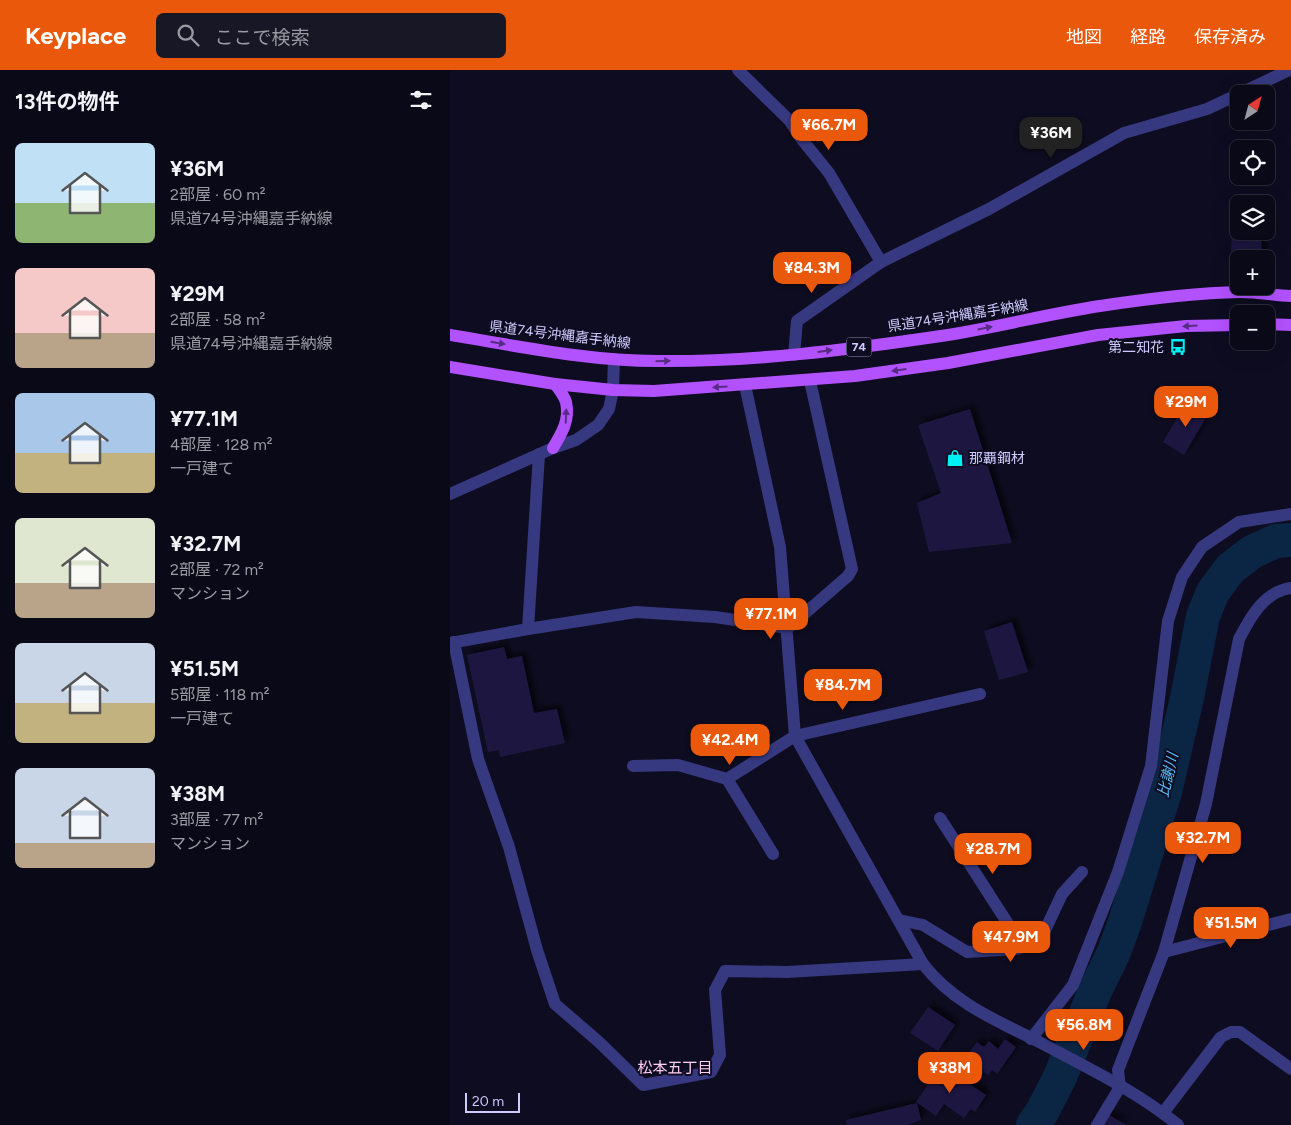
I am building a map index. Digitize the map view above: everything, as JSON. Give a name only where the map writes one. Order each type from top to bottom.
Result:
[{"type":"main road","name":"県道74号沖縄嘉手納線","points":[[450,336],[614,359],[655,361],[734,360],[794,356],[943,336],[1101,306],[1189,295],[1242,292],[1291,296]]},
{"type":"main road","points":[[1275,324],[1291,325]]},
{"type":"main road","name":"74","points":[[450,367],[555,384],[613,390],[654,391],[855,376],[948,363],[1098,335],[1186,326],[1230,325]]},
{"type":"main road","points":[[553,448],[565,429],[566,414],[566,401],[555,384]]},
{"type":"street","points":[[738,70],[790,121],[800,137],[829,173],[881,262]]},
{"type":"street","points":[[1258,85],[1289,70]]},
{"type":"street","points":[[794,356],[796,321],[881,262],[988,209],[1124,133],[1207,109],[1230,98]]},
{"type":"street","points":[[450,494],[553,448],[576,440],[598,425],[609,409],[613,390],[614,359]]},
{"type":"street","points":[[810,380],[852,569],[848,576],[788,628],[715,617],[636,612],[452,642],[478,759],[509,847],[536,950],[555,1004],[643,1084],[711,1072],[720,1055],[715,990],[725,971],[787,972],[923,964]]},
{"type":"street","points":[[746,385],[780,547],[796,736],[923,964],[935,980],[950,993],[984,1014],[1116,1085],[1163,1113],[1178,1125]]},
{"type":"street","points":[[528,629],[539,454]]},
{"type":"street","points":[[1036,1041],[1073,985],[1118,872],[1151,766],[1168,620],[1182,576],[1202,547],[1240,522],[1291,514]]},
{"type":"street","points":[[1097,1125],[1116,1085],[1118,1070],[1164,952],[1206,804],[1239,638],[1251,615],[1266,599],[1284,589],[1291,588]]},
{"type":"street","points":[[727,779],[796,736],[980,694]]},
{"type":"street","points":[[633,766],[678,765],[727,779],[773,854]]},
{"type":"street","points":[[940,818],[1023,947]]},
{"type":"street","points":[[898,920],[923,925],[967,952],[1017,949],[1040,941],[1062,894],[1082,872]]},
{"type":"street","points":[[1164,952],[1291,919]]},
{"type":"street","points":[[1163,1113],[1221,1037],[1231,1032],[1240,1032],[1289,1064]]},
{"type":"building","points":[[1231,240],[1261,240],[1262,250],[1231,250]]},
{"type":"building","points":[[1187,401],[1208,414],[1184,455],[1163,442]]},
{"type":"building","points":[[970,409],[1012,543],[929,552],[917,503],[941,493],[918,425]]},
{"type":"building","points":[[1012,622],[1028,672],[999,680],[984,631]]},
{"type":"building","points":[[504,647],[507,659],[522,656],[534,713],[557,709],[565,743],[500,757],[499,750],[488,752],[467,655]]},
{"type":"building","points":[[928,1007],[955,1025],[938,1051],[910,1033]]},
{"type":"building","points":[[1005,1039],[1016,1047],[997,1074],[992,1070],[988,1075],[975,1065],[970,1072],[960,1065],[977,1042],[984,1047],[989,1041],[998,1049]]},
{"type":"building","points":[[941,1065],[986,1095],[975,1112],[971,1109],[964,1118],[944,1104],[936,1116],[916,1102]]},
{"type":"building","points":[[917,1103],[921,1120],[907,1125],[847,1125],[846,1120]]},
{"type":"building","points":[[1109,1115],[1126,1125],[1103,1125]]},
{"type":"waterway","name":"比謝川","points":[[1033,1125],[1060,1077],[1125,922],[1165,792],[1187,698],[1203,616],[1213,592],[1230,569],[1252,552],[1276,541],[1291,540]]},
{"type":"place","name":"第二知花","points":[[1178,347]]},
{"type":"place","name":"那覇鋼材","points":[[955,458]]},
{"type":"district","name":"松本五丁目","points":[[675,1068]]}]
